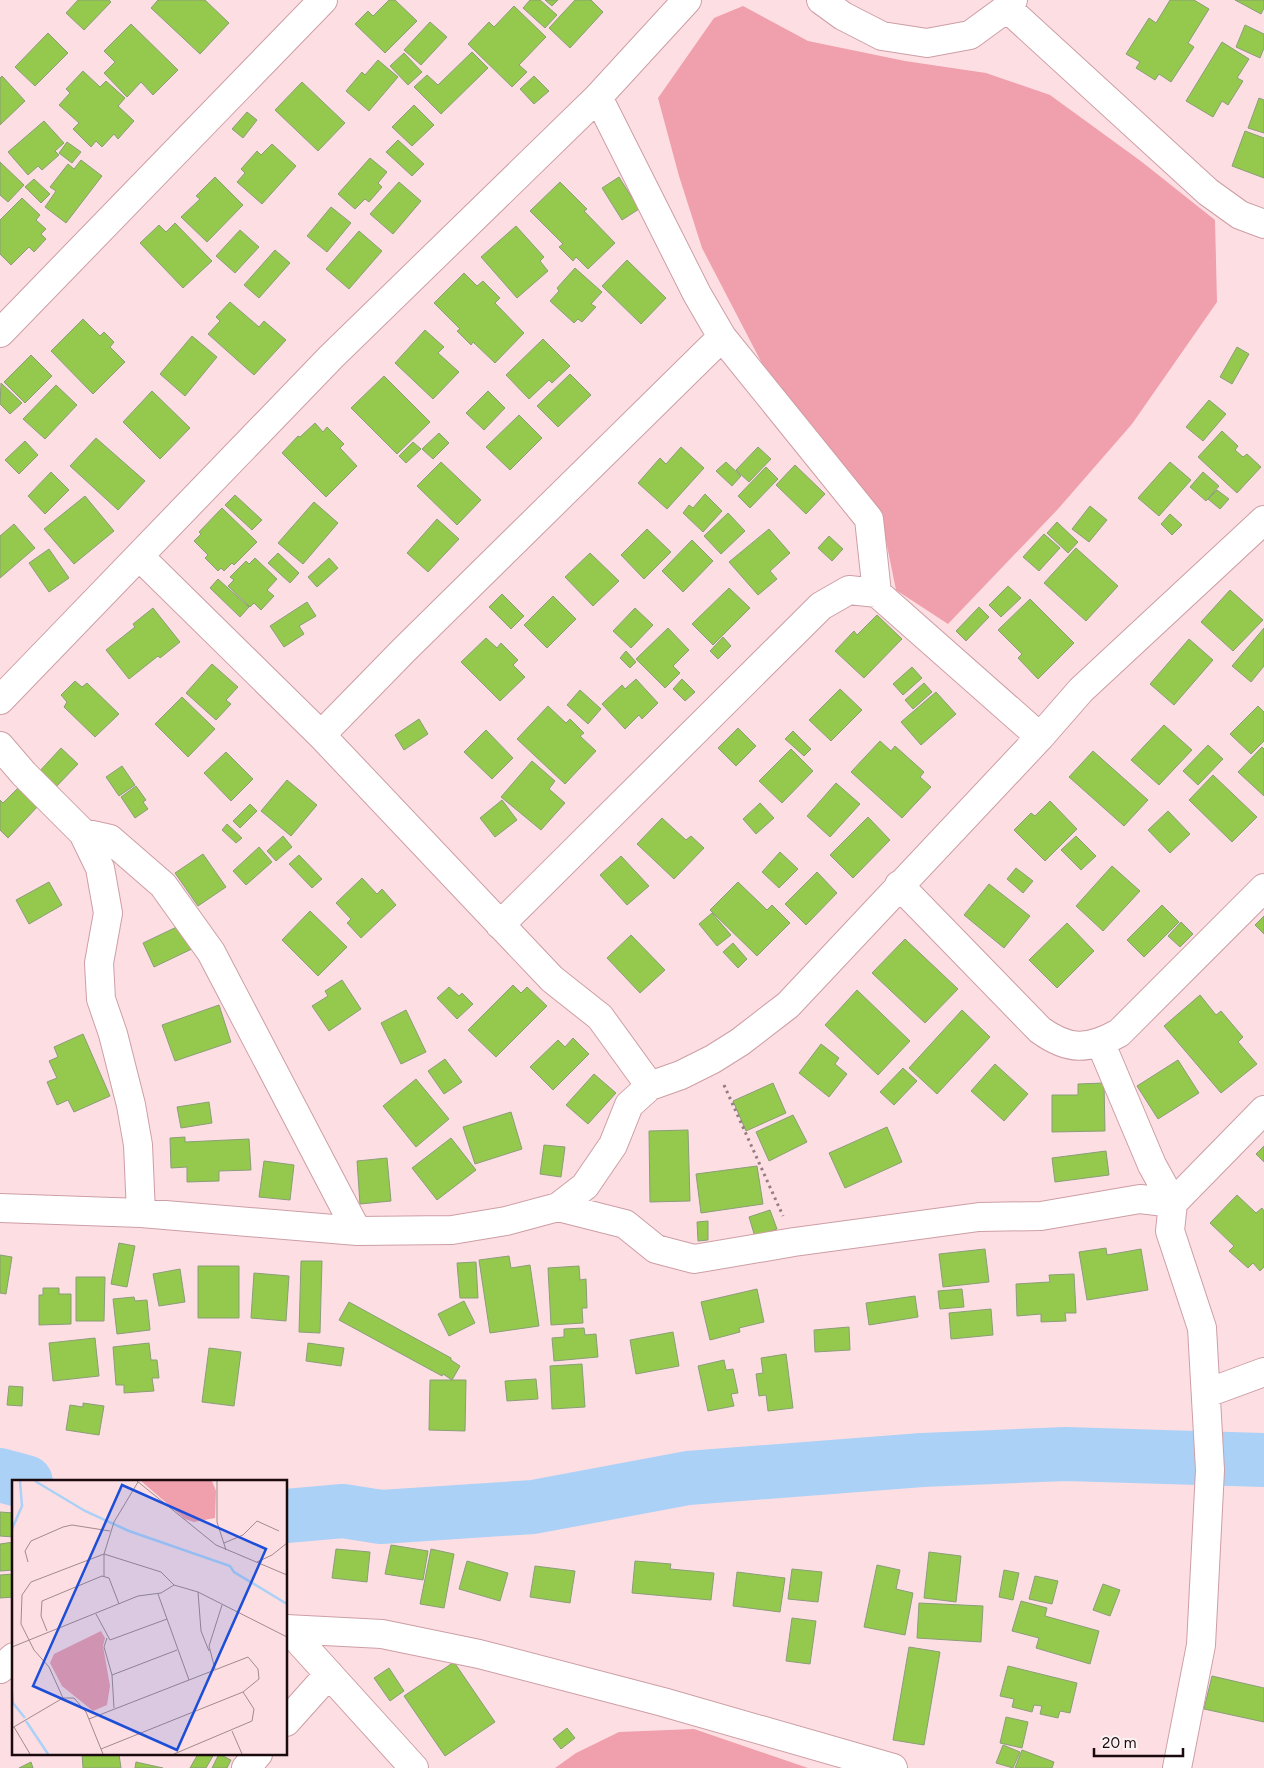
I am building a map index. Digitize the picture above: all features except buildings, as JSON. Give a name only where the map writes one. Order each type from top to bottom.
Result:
[{"type":"street","points":[[0,333],[323,0]]},
{"type":"street","points":[[0,700],[331,357],[598,97],[687,0]]},
{"type":"street","points":[[821,0],[843,16],[882,36],[927,43],[970,34],[1010,4],[1208,192],[1240,215],[1264,224]]},
{"type":"street","points":[[598,97],[697,294],[722,337],[869,519],[877,593]]},
{"type":"street","points":[[321,735],[411,643],[722,337]]},
{"type":"street","points":[[0,1208],[141,1212],[357,1231],[452,1230],[506,1221],[558,1207],[585,1186],[612,1146],[630,1105],[650,1086],[681,1075],[740,1042],[788,1004],[1040,737],[1081,690],[1264,520]]},
{"type":"street","points":[[139,556],[321,735],[552,978],[600,1017],[650,1086]]},
{"type":"street","points":[[500,925],[821,606],[849,590],[877,593],[1040,737]]},
{"type":"street","points":[[0,746],[24,774],[84,832],[100,868],[108,913],[99,963],[101,999],[131,1105],[138,1145],[141,1212]]},
{"type":"street","points":[[84,832],[110,840],[163,884],[211,952],[357,1231]]},
{"type":"street","points":[[899,885],[1040,1030],[1056,1042],[1079,1047],[1101,1044],[1119,1033],[1264,888]]},
{"type":"street","points":[[1101,1044],[1152,1165],[1173,1203],[1170,1231],[1202,1328],[1210,1470],[1201,1645],[1177,1768]]},
{"type":"street","points":[[1173,1203],[1264,1110]]},
{"type":"street","points":[[558,1207],[625,1224],[656,1249],[694,1260],[794,1242],[979,1218],[1041,1216],[1140,1199],[1173,1203]]},
{"type":"street","points":[[1206,1394],[1264,1372]]},
{"type":"street","points":[[288,1629],[382,1634],[479,1654],[672,1705],[893,1768]]},
{"type":"street","points":[[288,1630],[414,1768]]},
{"type":"street","points":[[0,1669],[12,1658]]},
{"type":"street","points":[[288,1720],[329,1674]]},
{"type":"street","points":[[246,1768],[256,1756]]},
{"type":"path","points":[[712,1059],[794,1242]]},
{"type":"shaded area","points":[[743,6],[808,41],[905,61],[986,73],[1050,95],[1142,162],[1215,220],[1217,302],[1132,424],[1058,509],[948,624],[896,590],[882,521],[769,377],[702,248],[679,176],[658,98],[714,18]]},
{"type":"shaded area","points":[[694,1729],[808,1768],[555,1768],[576,1753],[619,1732]]},
{"type":"waterway","points":[[288,1516],[343,1511],[381,1517],[533,1507],[688,1478],[922,1460],[1066,1454],[1264,1460]]},
{"type":"waterway","points":[[0,1475],[19,1480]]}]
